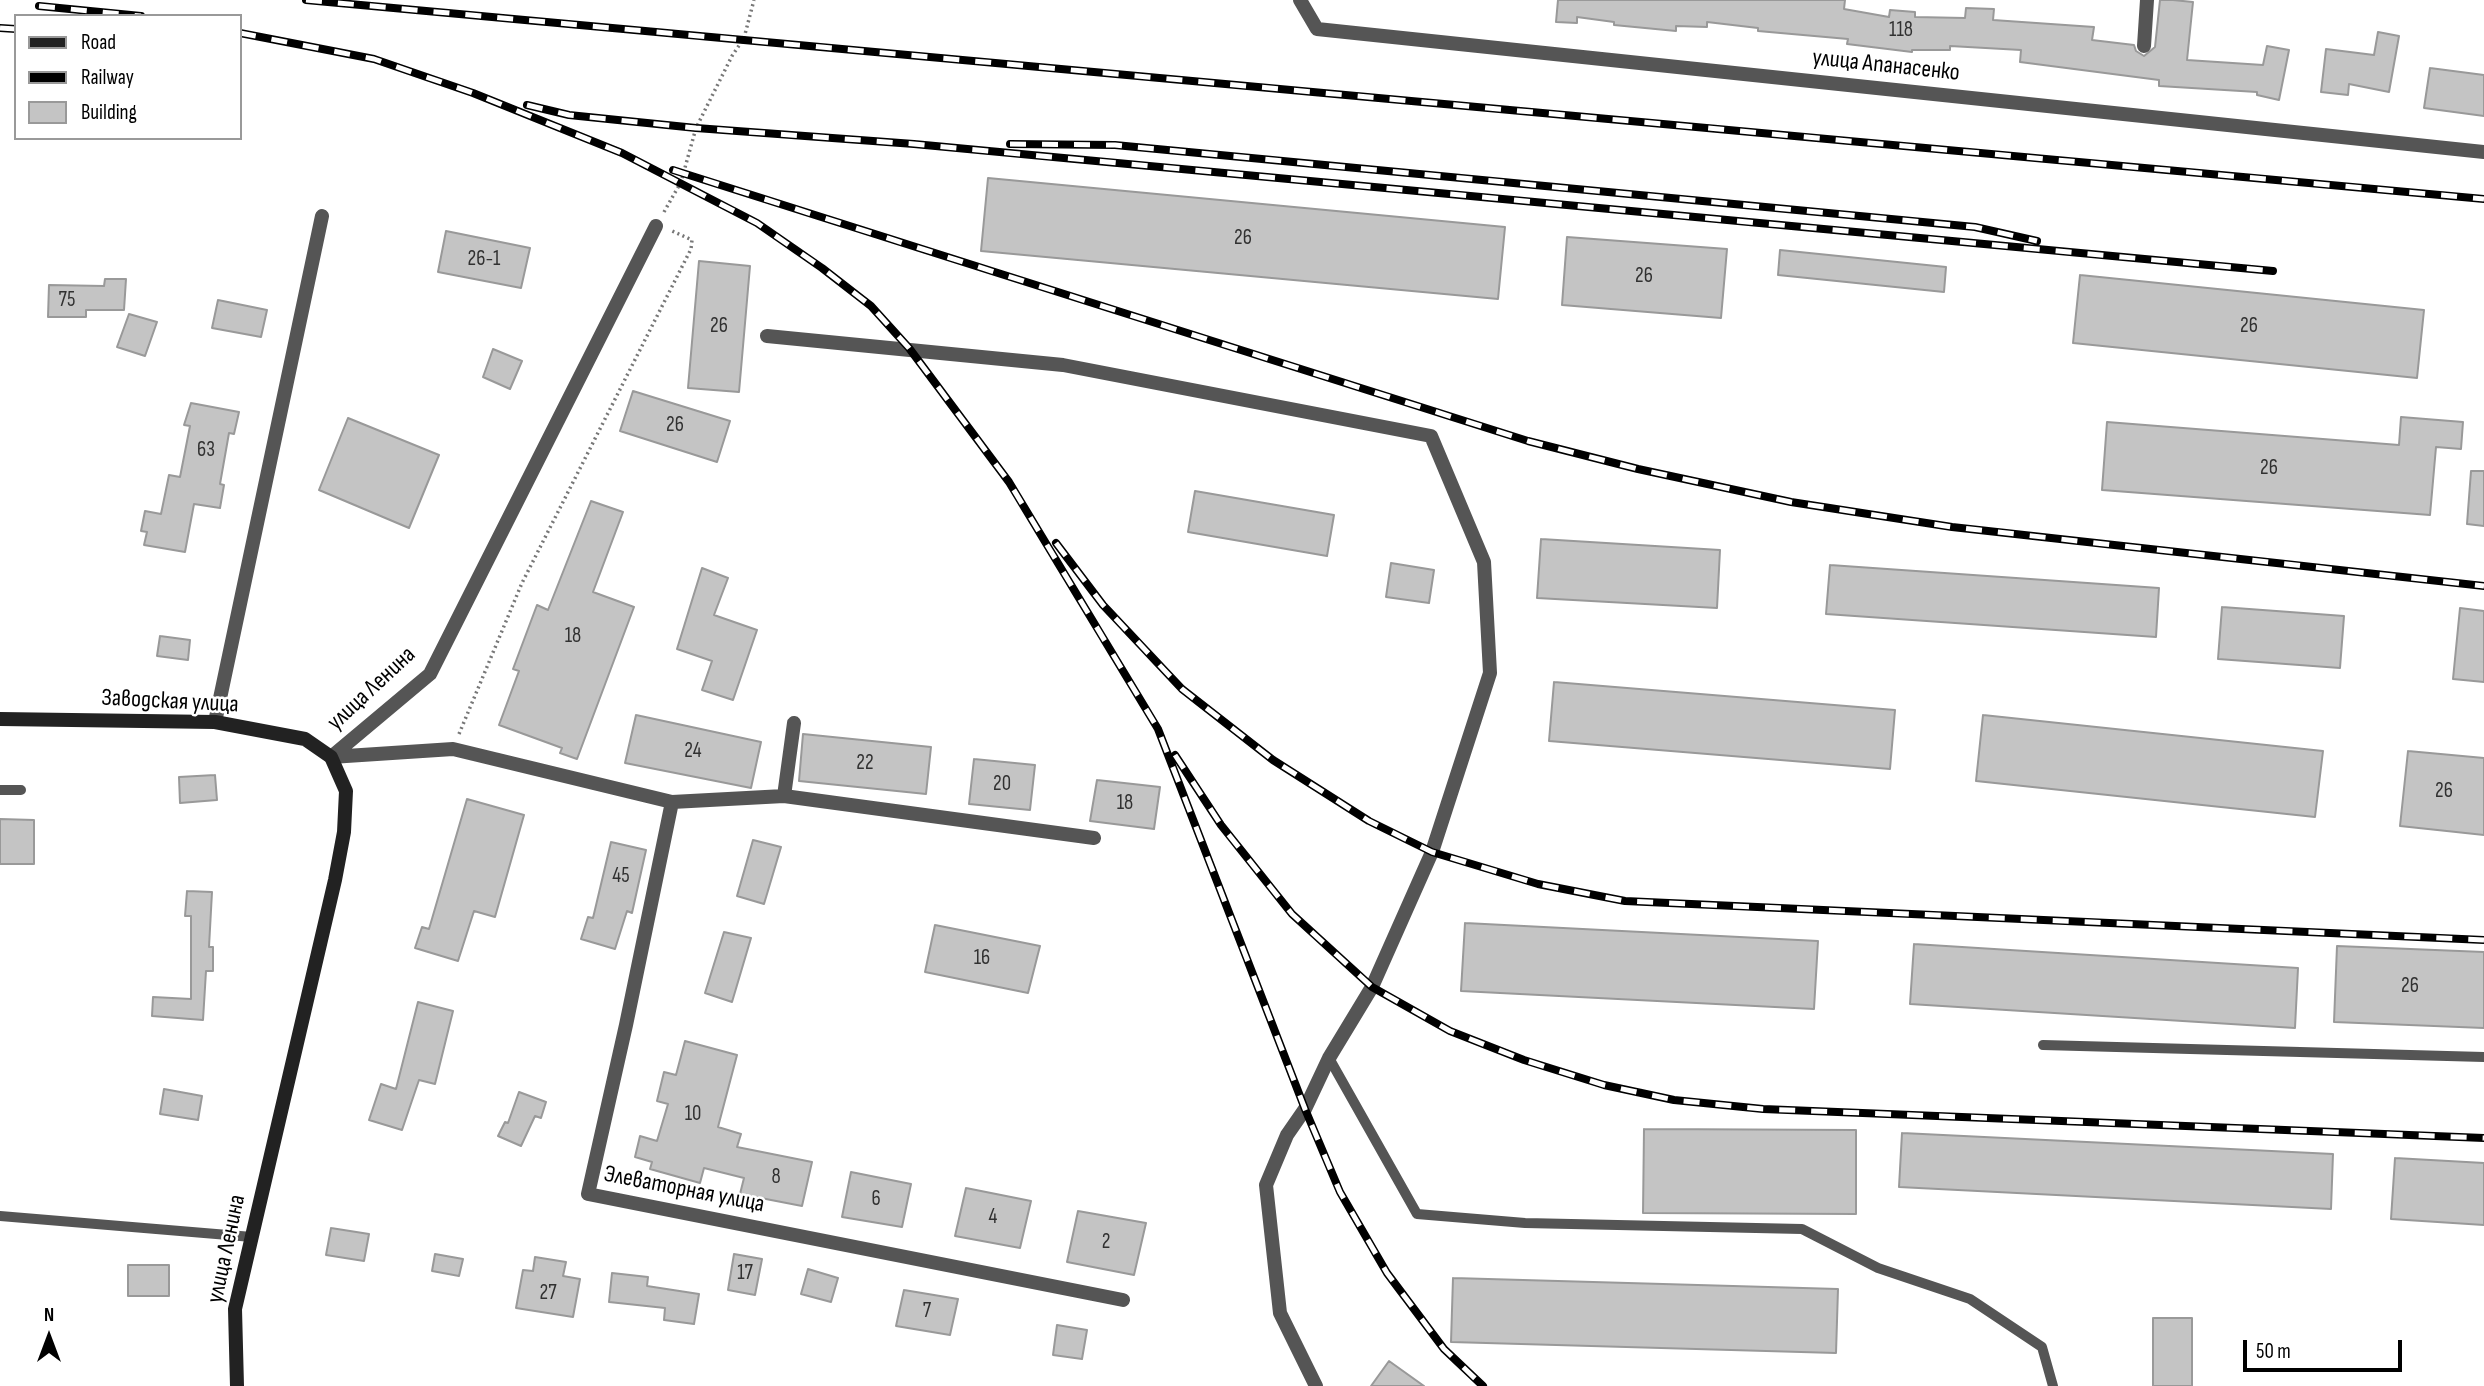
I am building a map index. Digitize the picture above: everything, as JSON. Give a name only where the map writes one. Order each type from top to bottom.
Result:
[{"type":"main road","name":"Заводская улица","points":[[0,719],[215,722],[305,738],[331,757]]},
{"type":"main road","name":"улица Ленина","points":[[237,1386],[235,1310],[344,832],[346,791],[331,757]]},
{"type":"street","name":"улица Апанасенко","points":[[1300,0],[1317,29],[2484,152]]},
{"type":"street","points":[[2144,46],[2147,0]]},
{"type":"street","points":[[215,722],[322,216]]},
{"type":"street","name":"улица Ленина","points":[[331,757],[430,674],[656,226]]},
{"type":"street","points":[[767,336],[1063,365],[1431,436],[1484,562],[1490,673],[1432,852],[1372,987],[1329,1058],[1305,1110],[1287,1135],[1266,1185],[1280,1313],[1316,1386]]},
{"type":"street","points":[[784,796],[794,723]]},
{"type":"street","points":[[331,757],[453,749],[672,802],[784,796],[1094,838]]},
{"type":"street","name":"Элеваторная улица","points":[[672,802],[588,1194],[1123,1300]]},
{"type":"lane","points":[[0,790],[21,790]]},
{"type":"lane","points":[[2043,1045],[2484,1057]]},
{"type":"lane","points":[[1329,1058],[1417,1214],[1525,1223],[1802,1230],[1878,1268],[1970,1298],[2042,1347],[2053,1386]]},
{"type":"lane","points":[[0,1216],[252,1237]]},
{"type":"path","points":[[453,749],[522,583],[691,249],[692,240],[685,235],[656,226],[681,182],[696,128],[732,56],[744,38],[754,0]]},
{"type":"building","points":[[1558,0],[1845,0],[1844,9],[1889,17],[1890,10],[1915,12],[1915,17],[1965,18],[1966,8],[1994,9],[1993,20],[2094,27],[2092,40],[2134,45],[2136,51],[2144,56],[2155,47],[2160,0],[2173,0],[2193,2],[2187,60],[2263,65],[2267,46],[2289,50],[2279,100],[2257,95],[2257,92],[2159,86],[2159,80],[2020,62],[2021,50],[1950,46],[1950,50],[1912,52],[1847,44],[1848,39],[1758,31],[1758,28],[1707,22],[1707,27],[1676,26],[1676,31],[1614,25],[1614,22],[1577,17],[1577,23],[1556,22]]},
{"type":"building","points":[[2378,32],[2399,36],[2389,92],[2349,84],[2348,95],[2321,92],[2326,49],[2374,55]]},
{"type":"building","points":[[2430,68],[2484,75],[2484,116],[2424,108]]},
{"type":"building","points":[[988,178],[1505,227],[1498,299],[981,251]]},
{"type":"building","points":[[446,231],[530,248],[521,288],[438,272]]},
{"type":"building","points":[[1567,237],[1727,249],[1721,318],[1562,305]]},
{"type":"building","points":[[1780,250],[1946,267],[1944,292],[1778,275]]},
{"type":"building","points":[[699,261],[750,266],[739,392],[688,388]]},
{"type":"building","points":[[2080,275],[2424,310],[2417,378],[2073,343]]},
{"type":"building","points":[[105,279],[126,279],[124,310],[86,310],[86,317],[48,317],[49,285],[104,286]]},
{"type":"building","points":[[218,300],[267,310],[261,337],[212,328]]},
{"type":"building","points":[[129,314],[157,322],[145,356],[117,347]]},
{"type":"building","points":[[493,349],[522,361],[510,389],[483,377]]},
{"type":"building","points":[[633,391],[730,421],[717,462],[620,431]]},
{"type":"building","points":[[191,403],[239,412],[234,434],[229,433],[220,484],[224,485],[220,508],[194,504],[185,552],[144,545],[147,532],[141,531],[145,511],[161,514],[169,475],[180,477],[190,426],[184,425]]},
{"type":"building","points":[[2401,417],[2463,422],[2461,449],[2436,447],[2430,515],[2102,490],[2107,422],[2399,445]]},
{"type":"building","points":[[348,418],[439,455],[409,528],[319,490]]},
{"type":"building","points":[[2471,471],[2484,471],[2484,526],[2467,524]]},
{"type":"building","points":[[1195,491],[1334,515],[1327,556],[1188,532]]},
{"type":"building","points":[[591,501],[623,512],[593,592],[634,607],[577,759],[560,753],[562,748],[499,725],[519,671],[513,669],[537,605],[548,610]]},
{"type":"building","points":[[1541,539],[1720,550],[1717,608],[1537,598]]},
{"type":"building","points":[[1391,563],[1434,570],[1429,603],[1386,597]]},
{"type":"building","points":[[1830,565],[2159,588],[2156,637],[1826,614]]},
{"type":"building","points":[[702,568],[728,578],[714,615],[757,630],[733,700],[702,690],[712,661],[677,649]]},
{"type":"building","points":[[2222,607],[2344,616],[2340,668],[2218,659]]},
{"type":"building","points":[[2460,608],[2484,611],[2484,682],[2453,679]]},
{"type":"building","points":[[160,636],[190,640],[188,660],[157,656]]},
{"type":"building","points":[[1554,682],[1895,710],[1890,769],[1549,741]]},
{"type":"building","points":[[636,715],[761,742],[751,788],[625,763]]},
{"type":"building","points":[[1983,715],[2323,751],[2315,817],[1976,781]]},
{"type":"building","points":[[803,734],[931,747],[926,794],[799,781]]},
{"type":"building","points":[[2408,751],[2484,758],[2484,835],[2400,826]]},
{"type":"building","points":[[974,759],[1035,765],[1030,810],[969,804]]},
{"type":"building","points":[[215,775],[217,800],[180,803],[179,777]]},
{"type":"building","points":[[1097,780],[1160,787],[1154,829],[1090,821]]},
{"type":"building","points":[[467,799],[524,815],[495,917],[474,911],[458,961],[415,948],[422,927],[429,929]]},
{"type":"building","points":[[0,819],[34,820],[34,864],[0,864]]},
{"type":"building","points":[[753,840],[781,847],[764,904],[737,896]]},
{"type":"building","points":[[611,842],[646,850],[632,913],[627,911],[615,949],[581,939],[588,917],[593,918]]},
{"type":"building","points":[[187,891],[212,892],[209,947],[213,947],[213,971],[206,971],[203,1020],[152,1016],[153,997],[191,999],[191,916],[185,916]]},
{"type":"building","points":[[1465,923],[1818,941],[1814,1009],[1461,991]]},
{"type":"building","points":[[935,925],[1040,946],[1028,993],[925,972]]},
{"type":"building","points":[[724,932],[751,938],[732,1002],[705,993]]},
{"type":"building","points":[[1914,944],[2298,968],[2295,1028],[1910,1004]]},
{"type":"building","points":[[2337,946],[2484,952],[2484,1028],[2334,1022]]},
{"type":"building","points":[[418,1002],[453,1011],[435,1084],[419,1080],[402,1130],[369,1120],[381,1084],[396,1089]]},
{"type":"building","points":[[685,1041],[737,1055],[718,1127],[741,1134],[737,1147],[812,1162],[802,1206],[740,1194],[744,1178],[704,1168],[700,1183],[650,1169],[652,1162],[635,1157],[640,1136],[657,1141],[668,1104],[657,1101],[664,1072],[676,1075]]},
{"type":"building","points":[[164,1089],[202,1096],[198,1120],[160,1114]]},
{"type":"building","points":[[519,1092],[546,1102],[541,1118],[535,1116],[521,1146],[498,1136],[505,1122],[508,1123]]},
{"type":"building","points":[[1644,1129],[1856,1130],[1856,1214],[1643,1213]]},
{"type":"building","points":[[1902,1133],[2333,1154],[2331,1209],[1899,1187]]},
{"type":"building","points":[[2395,1158],[2484,1163],[2484,1225],[2391,1219]]},
{"type":"building","points":[[851,1172],[911,1184],[902,1227],[842,1217]]},
{"type":"building","points":[[966,1188],[1031,1201],[1020,1248],[955,1236]]},
{"type":"building","points":[[1078,1211],[1146,1223],[1134,1275],[1067,1262]]},
{"type":"building","points":[[331,1228],[369,1234],[364,1261],[326,1255]]},
{"type":"building","points":[[435,1254],[463,1259],[459,1276],[432,1271]]},
{"type":"building","points":[[734,1254],[762,1259],[755,1295],[728,1290]]},
{"type":"building","points":[[535,1257],[566,1262],[563,1276],[580,1279],[573,1317],[516,1308],[523,1270],[533,1271]]},
{"type":"building","points":[[128,1265],[169,1265],[169,1296],[128,1296]]},
{"type":"building","points":[[808,1269],[838,1278],[831,1302],[801,1294]]},
{"type":"building","points":[[612,1273],[648,1277],[647,1286],[699,1294],[694,1324],[664,1320],[665,1308],[609,1302]]},
{"type":"building","points":[[1453,1278],[1838,1289],[1836,1353],[1451,1342]]},
{"type":"building","points":[[904,1290],[958,1299],[950,1335],[896,1326]]},
{"type":"building","points":[[2153,1318],[2192,1318],[2192,1386],[2153,1386]]},
{"type":"building","points":[[1057,1325],[1087,1330],[1082,1359],[1053,1355]]},
{"type":"building","points":[[1389,1361],[1424,1386],[1371,1386]]},
{"type":"railway","points":[[306,0],[2484,199]]},
{"type":"railway","points":[[39,6],[121,14]]},
{"type":"railway","points":[[0,28],[14,29]]},
{"type":"railway","points":[[242,33],[374,59],[473,93],[622,153],[757,223],[871,306],[909,348],[1009,482],[1158,729],[1305,1109],[1340,1192],[1387,1273],[1444,1349],[1483,1386]]},
{"type":"railway","points":[[527,105],[569,115],[696,128],[914,144],[2273,271]]},
{"type":"railway","points":[[1010,144],[1115,145],[1975,227],[2037,241]]},
{"type":"railway","points":[[673,170],[1528,441],[1638,469],[1791,502],[1952,527],[2484,586]]},
{"type":"railway","points":[[1056,543],[1103,605],[1182,689],[1273,760],[1369,821],[1432,852],[1538,884],[1625,901],[2484,940]]},
{"type":"railway","points":[[1175,755],[1221,825],[1292,914],[1372,987],[1450,1031],[1524,1060],[1604,1085],[1674,1100],[1763,1109],[2484,1138]]}]
